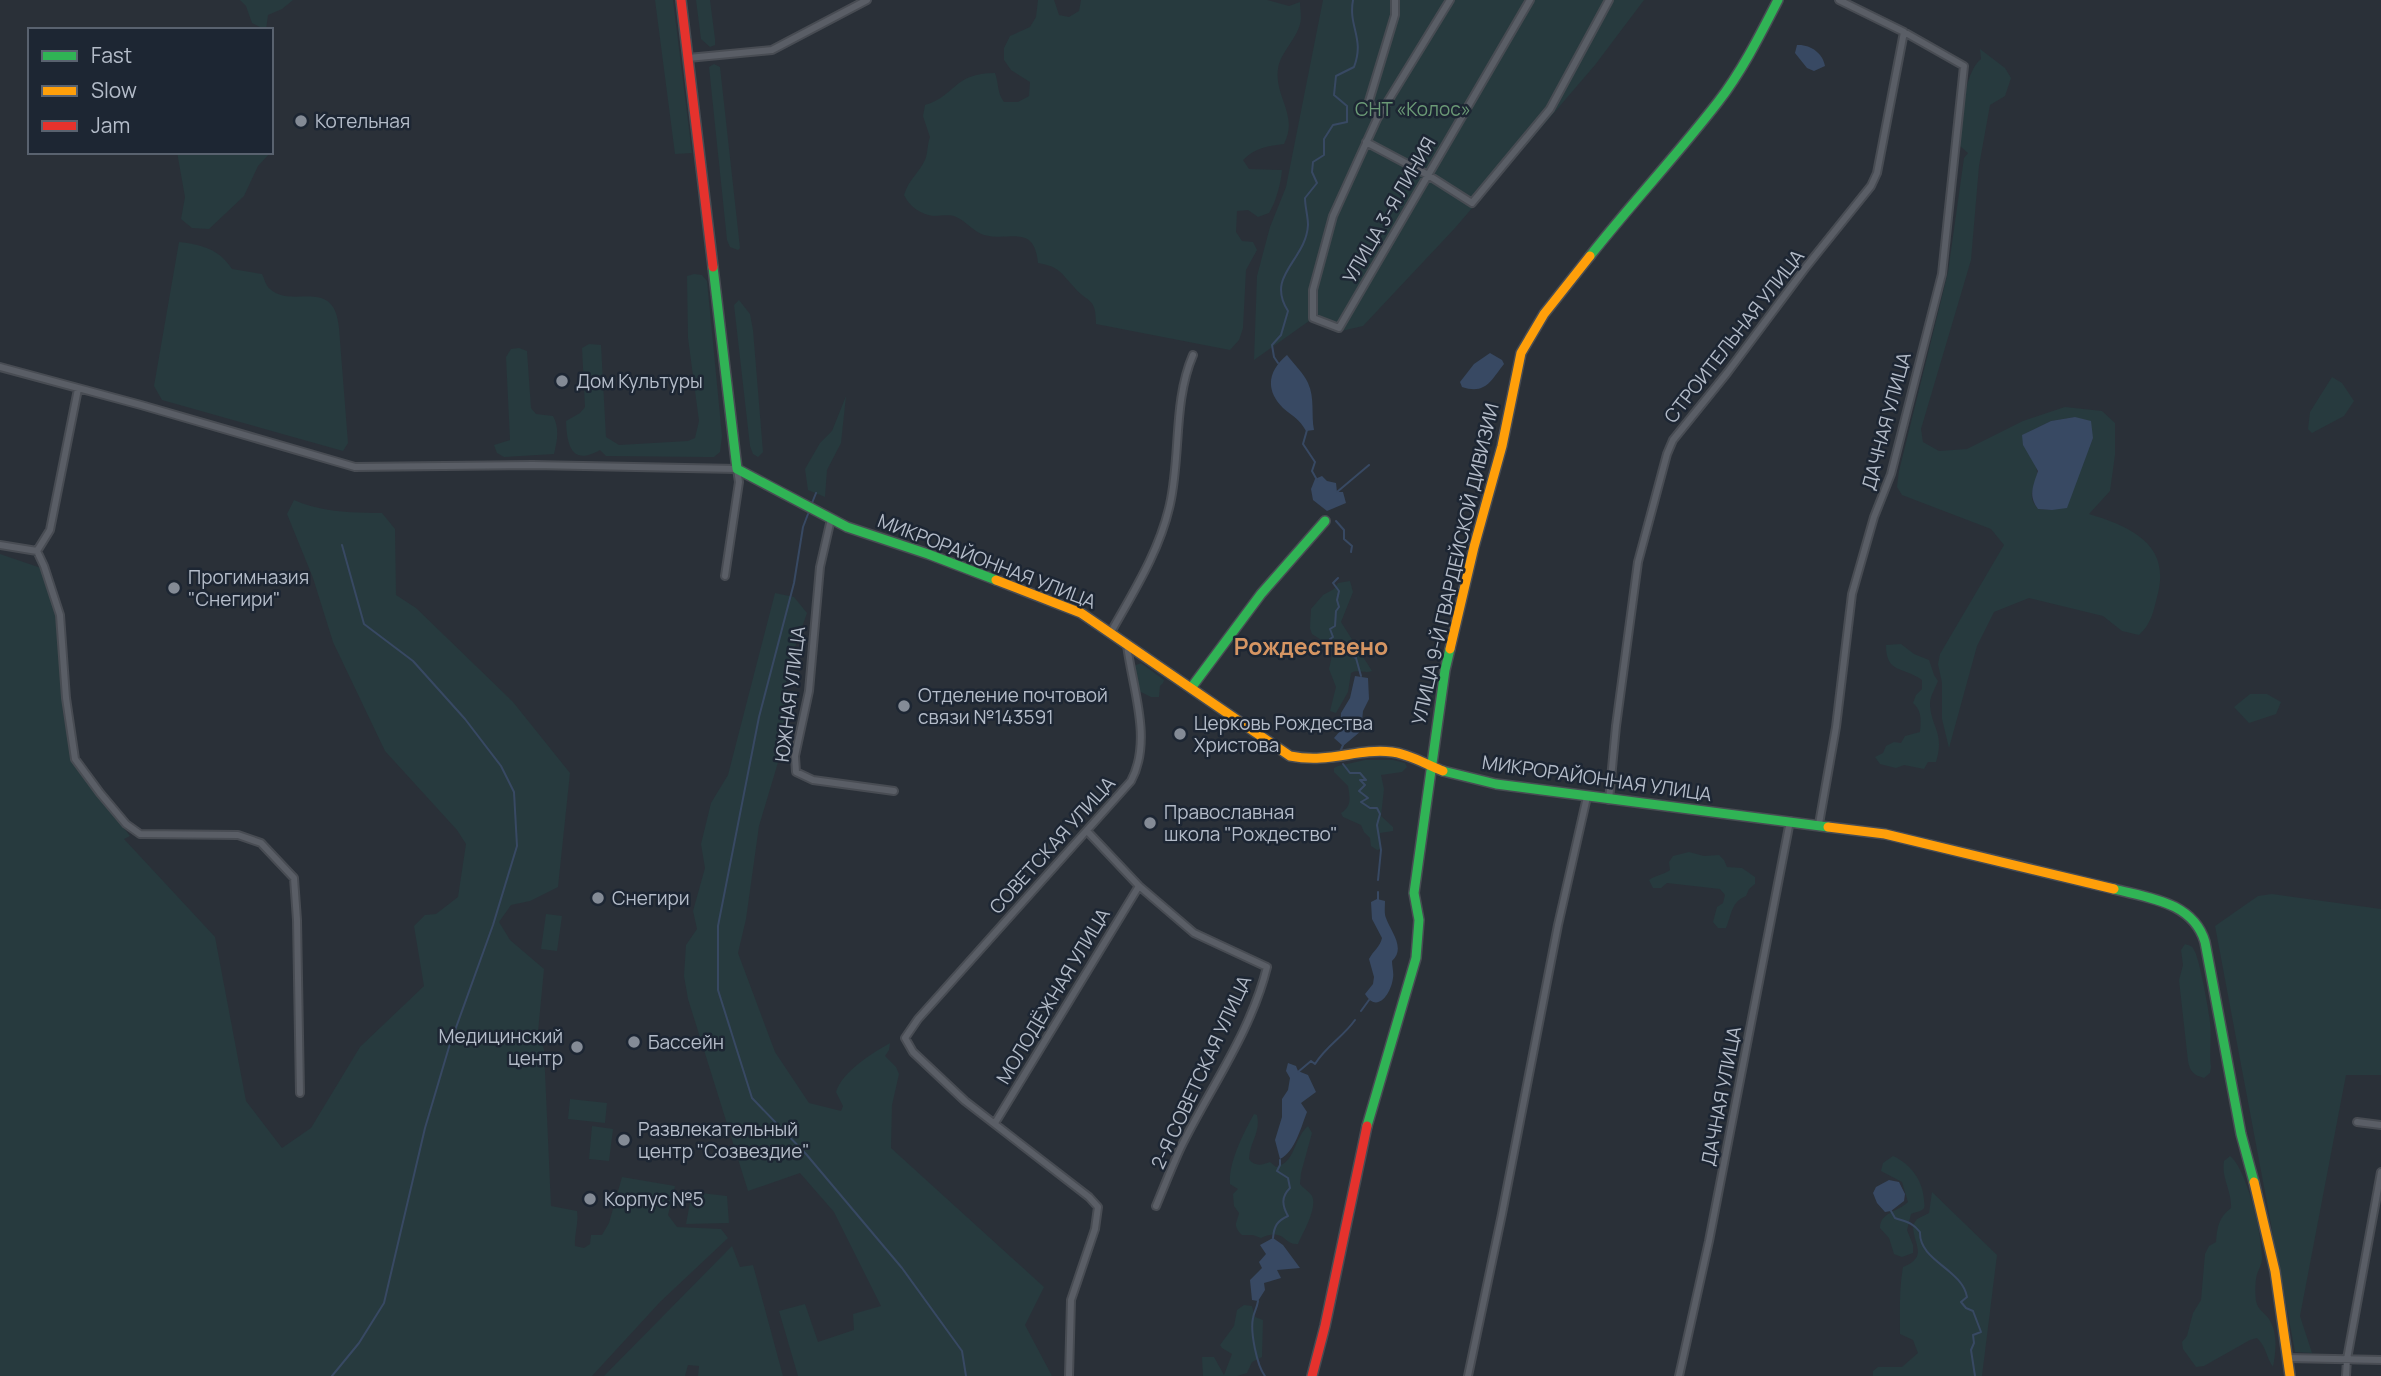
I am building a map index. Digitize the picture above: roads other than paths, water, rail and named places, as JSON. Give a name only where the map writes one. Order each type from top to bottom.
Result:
[{"type":"street","points":[[681,0],[739,482],[725,576]]},
{"type":"street","points":[[688,58],[772,50],[867,0]]},
{"type":"street","points":[[1377,119],[1369,101],[1395,15],[1395,0]]},
{"type":"street","points":[[1450,0],[1377,119],[1366,142],[1428,175],[1472,203],[1550,109],[1609,0]]},
{"type":"street","name":"УЛИЦА 3-Я ЛИНИЯ","points":[[1366,142],[1333,216],[1314,290],[1313,318],[1339,328],[1530,0]]},
{"type":"street","name":"УЛИЦА 9-Й ГВАРДЕЙСКОЙ ДИВИЗИИ","points":[[1312,1376],[1368,1121],[1416,958],[1419,920],[1415,893],[1446,670],[1474,547],[1502,446],[1521,353],[1544,314],[1718,102],[1747,59],[1779,0]]},
{"type":"street","points":[[1839,0],[1904,32]]},
{"type":"street","name":"ДАЧНАЯ УЛИЦА","points":[[1819,824],[1836,727],[1852,594],[1874,517],[1891,474],[1942,274],[1964,66],[1904,32]]},
{"type":"street","name":"СТРОИТЕЛЬНАЯ УЛИЦА","points":[[1609,800],[1616,726],[1639,562],[1667,454],[1673,440],[1871,186],[1877,173],[1904,32]]},
{"type":"street","points":[[1111,632],[1163,531],[1170,502],[1184,377],[1193,355]]},
{"type":"street","points":[[0,367],[355,467],[533,465],[737,469]]},
{"type":"street","points":[[37,551],[50,530],[78,389]]},
{"type":"street","name":"МИКРОРАЙОННАЯ УЛИЦА","points":[[737,469],[831,519],[1081,613],[1290,756],[1307,761],[1322,761],[1390,752],[1464,778],[1485,782],[1902,837],[2166,902],[2186,911],[2196,919],[2203,930],[2241,1135],[2273,1261],[2290,1376]]},
{"type":"street","name":"ЮЖНАЯ УЛИЦА","points":[[831,519],[820,567],[809,691],[795,756],[796,772],[813,780],[894,791]]},
{"type":"street","points":[[1191,688],[1261,594],[1325,521]]},
{"type":"street","points":[[0,545],[37,551]]},
{"type":"street","points":[[37,551],[60,615],[66,698],[75,759],[100,793],[126,824],[140,834],[238,835],[261,843],[294,878],[300,1093]]},
{"type":"street","name":"СОВЕТСКАЯ УЛИЦА","points":[[995,1123],[965,1101],[936,1074],[914,1052],[905,1038],[918,1019],[1131,781],[1139,760],[1138,716],[1126,643]]},
{"type":"street","points":[[1468,1376],[1500,1227],[1558,925],[1587,797]]},
{"type":"street","name":"ДАЧНАЯ УЛИЦА","points":[[1679,1376],[1714,1216],[1790,821]]},
{"type":"street","name":"2-Я СОВЕТСКАЯ УЛИЦА","points":[[1087,831],[1139,886],[1194,933],[1267,967],[1252,1010],[1181,1147],[1156,1206]]},
{"type":"street","name":"МОЛОДЁЖНАЯ УЛИЦА","points":[[995,1123],[1139,886]]},
{"type":"street","points":[[2357,1122],[2381,1125]]},
{"type":"street","points":[[995,1123],[1098,1207],[1095,1229],[1071,1300],[1069,1376]]},
{"type":"street","points":[[2346,1376],[2381,1172]]},
{"type":"street","points":[[2288,1357],[2381,1360]]},
{"type":"water","points":[[1797,45],[1815,50],[1822,57],[1825,66],[1814,71],[1807,68],[1795,53]]},
{"type":"water","points":[[1490,353],[1504,364],[1491,380],[1477,389],[1462,387],[1460,382],[1474,364]]},
{"type":"water","points":[[1287,355],[1308,383],[1314,430],[1306,431],[1273,394],[1273,373]]},
{"type":"water","points":[[2075,417],[2091,421],[2093,438],[2067,508],[2038,509],[2032,495],[2038,471],[2023,445],[2022,435],[2051,421]]},
{"type":"water","points":[[1322,476],[1327,481],[1336,483],[1337,492],[1343,492],[1346,503],[1327,511],[1313,500],[1311,489],[1315,479]]},
{"type":"water","points":[[1355,676],[1368,678],[1369,699],[1363,711],[1361,731],[1343,746],[1334,738],[1340,731],[1341,713],[1350,698]]},
{"type":"water","points":[[1377,899],[1385,901],[1385,916],[1398,951],[1392,961],[1392,984],[1383,1000],[1374,1002],[1365,994],[1373,984],[1374,977],[1369,959],[1382,938],[1372,919],[1371,902]]},
{"type":"water","points":[[1288,1063],[1308,1075],[1316,1092],[1301,1103],[1307,1112],[1300,1132],[1290,1151],[1280,1159],[1275,1140],[1282,1117],[1282,1099],[1288,1090]]},
{"type":"water","points":[[1889,1180],[1899,1182],[1905,1194],[1904,1201],[1891,1211],[1885,1212],[1873,1193],[1876,1187]]},
{"type":"water","points":[[1273,1238],[1283,1245],[1300,1268],[1277,1270],[1281,1278],[1264,1283],[1265,1290],[1258,1301],[1252,1300],[1250,1280],[1262,1268],[1259,1262],[1266,1254],[1260,1245]]},
{"type":"waterway","points":[[1278,363],[1272,345],[1281,335],[1288,311],[1282,298],[1281,287],[1306,238],[1308,225],[1305,198],[1317,183],[1312,172],[1313,162],[1324,155],[1324,139],[1333,125],[1347,122],[1347,106],[1334,95],[1336,76],[1354,67],[1357,57],[1353,0]]},
{"type":"waterway","points":[[1307,430],[1303,444],[1315,462],[1312,471],[1317,480]]},
{"type":"waterway","points":[[1337,492],[1369,465]]},
{"type":"waterway","points":[[812,503],[816,493]]},
{"type":"waterway","points":[[808,514],[803,527],[794,583],[759,717],[718,926],[718,990],[752,1098],[806,1154],[902,1268],[962,1351],[966,1376]]},
{"type":"waterway","points":[[1336,521],[1344,530],[1344,539],[1352,546],[1351,552]]},
{"type":"waterway","points":[[332,1376],[359,1343],[384,1303],[425,1128],[449,1047],[493,925],[517,846],[514,792],[501,766],[465,719],[413,661],[364,624],[342,545]]},
{"type":"waterway","points":[[1338,578],[1333,583],[1339,591],[1339,607],[1336,611],[1335,626],[1330,629],[1333,637],[1330,639],[1335,645],[1343,645],[1346,653],[1356,658],[1361,676]]},
{"type":"waterway","points":[[1340,752],[1343,745]]},
{"type":"waterway","points":[[1343,764],[1350,773],[1360,773],[1366,780],[1360,780],[1365,785],[1359,791],[1368,798],[1361,802],[1370,808],[1377,808],[1380,814],[1377,825],[1381,850],[1378,880]]},
{"type":"waterway","points":[[1378,892],[1378,901]]},
{"type":"waterway","points":[[1361,1011],[1369,1000]]},
{"type":"waterway","points":[[1298,1072],[1311,1061],[1315,1064],[1355,1020]]},
{"type":"waterway","points":[[1273,1238],[1277,1224],[1288,1216],[1283,1201],[1290,1188],[1288,1178],[1277,1171],[1280,1160]]},
{"type":"waterway","points":[[1891,1211],[1895,1218],[1909,1223],[1920,1232],[1926,1250],[1964,1287],[1967,1297],[1961,1302],[1973,1311],[1981,1332],[1973,1335],[1971,1350],[1975,1376]]},
{"type":"waterway","points":[[1258,1301],[1252,1332],[1257,1357],[1265,1376]]},
{"type":"place","name":"Котельная","points":[[301,121]]},
{"type":"place","name":"Дом Культуры","points":[[562,381]]},
{"type":"place","name":"Прогимназия \"Снегири\"","points":[[174,588]]},
{"type":"place","name":"Отделение почтовой связи №143591","points":[[904,706]]},
{"type":"place","name":"Церковь Рождества Христова","points":[[1180,734]]},
{"type":"place","name":"Православная школа \"Рождество\"","points":[[1150,823]]},
{"type":"place","name":"Снегири","points":[[598,898]]},
{"type":"place","name":"Бассейн","points":[[634,1042]]},
{"type":"place","name":"Медицинский центр","points":[[577,1047]]},
{"type":"place","name":"Развлекательный центр \"Созвездие\"","points":[[624,1140]]},
{"type":"place","name":"Корпус №5","points":[[590,1199]]},
{"type":"district","name":"Рождествено","points":[[1311,646]]},
{"type":"park label","name":"СНТ «Колос»","points":[[1413,109]]}]
